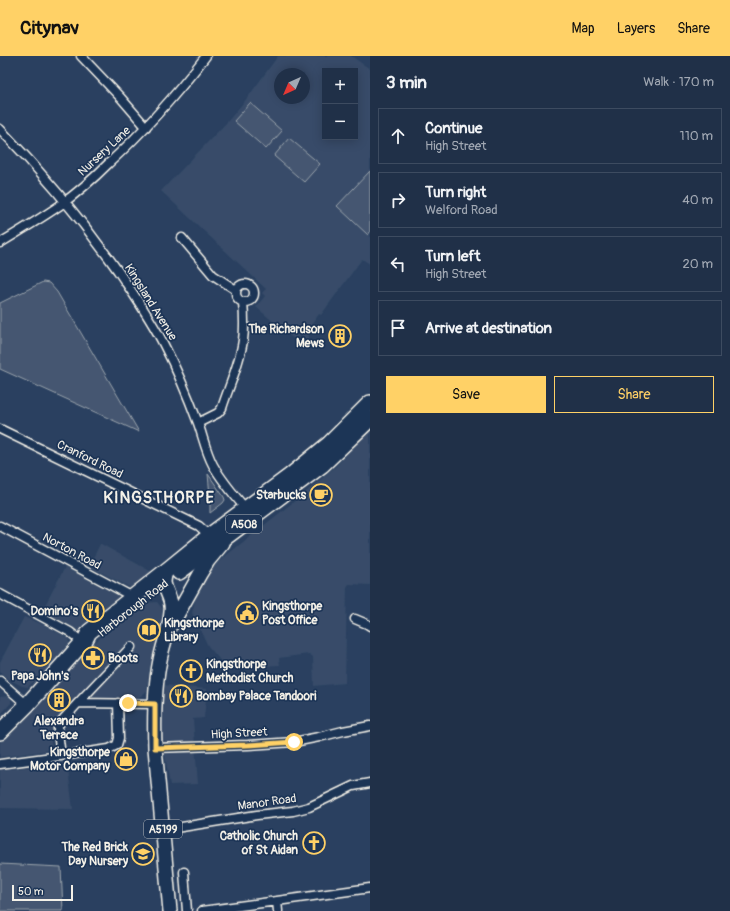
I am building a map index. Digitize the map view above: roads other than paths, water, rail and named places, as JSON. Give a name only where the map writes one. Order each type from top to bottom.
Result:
[{"type":"highway","name":"Harborough Road","points":[[84,641],[89,632],[133,597],[231,534],[249,514],[288,478],[329,444],[370,403]]},
{"type":"highway","name":"Harborough Road","points":[[84,641],[101,633],[209,536],[249,514],[322,465],[370,419]]},
{"type":"highway","name":"A508","points":[[0,732],[27,705],[84,641]]},
{"type":"main road","name":"A5199","points":[[167,632],[177,617],[204,567],[231,534]]},
{"type":"main road","name":"A5199","points":[[165,577],[172,608],[158,667],[155,704],[155,748],[170,911]]},
{"type":"street","points":[[81,56],[146,127]]},
{"type":"street","name":"Nursery Lane","points":[[0,243],[44,216],[103,170],[130,145],[160,112],[206,56]]},
{"type":"street","name":"Kingsland Avenue","points":[[0,129],[41,172],[65,201],[100,246],[145,312],[164,344],[179,377],[198,423],[212,463],[218,474],[249,514]]},
{"type":"street","points":[[182,238],[212,275],[236,290]]},
{"type":"street","points":[[245,283],[253,288],[254,294],[249,301],[243,302],[238,299],[235,293],[236,290],[240,285],[245,283]]},
{"type":"street","points":[[198,423],[218,413],[222,408],[244,339],[243,302]]},
{"type":"street","name":"Cranford Road","points":[[0,429],[199,526],[209,536]]},
{"type":"street","name":"Norton Road","points":[[0,526],[133,597]]},
{"type":"street","points":[[0,594],[84,641]]},
{"type":"street","points":[[355,619],[370,626]]},
{"type":"street","points":[[61,756],[58,725],[131,648]]},
{"type":"street","points":[[0,681],[27,705]]},
{"type":"street","points":[[78,703],[155,704]]},
{"type":"street","points":[[0,764],[109,749],[117,745],[119,738],[118,703]]},
{"type":"street","name":"High Street","points":[[155,748],[294,742],[370,726]]},
{"type":"street","name":"Manor Road","points":[[163,830],[257,815],[293,811],[309,807],[353,786],[370,783]]},
{"type":"street","points":[[184,872],[187,911]]},
{"type":"street","points":[[202,911],[370,888]]},
{"type":"street","points":[[277,901],[278,911]]},
{"type":"place","name":"The Richardson Mews","points":[[340,336]]},
{"type":"place","name":"Starbucks","points":[[321,495]]},
{"type":"place","name":"Domino's","points":[[93,611]]},
{"type":"place","name":"Kingsthorpe Post Office","points":[[247,613]]},
{"type":"place","name":"Kingsthorpe Library","points":[[149,630]]},
{"type":"place","name":"Papa John's","points":[[40,655]]},
{"type":"place","name":"Boots","points":[[93,658]]},
{"type":"place","name":"Kingsthorpe Methodist Church","points":[[191,671]]},
{"type":"place","name":"Bombay Palace Tandoori","points":[[181,696]]},
{"type":"place","name":"Alexandra Terrace","points":[[59,700]]},
{"type":"place","name":"Kingsthorpe Motor Company","points":[[126,759]]},
{"type":"place","name":"Catholic Church of St Aidan","points":[[314,843]]},
{"type":"place","name":"The Red Brick Day Nursery","points":[[143,854]]},
{"type":"district","name":"KINGSTHORPE","points":[[159,497]]}]
